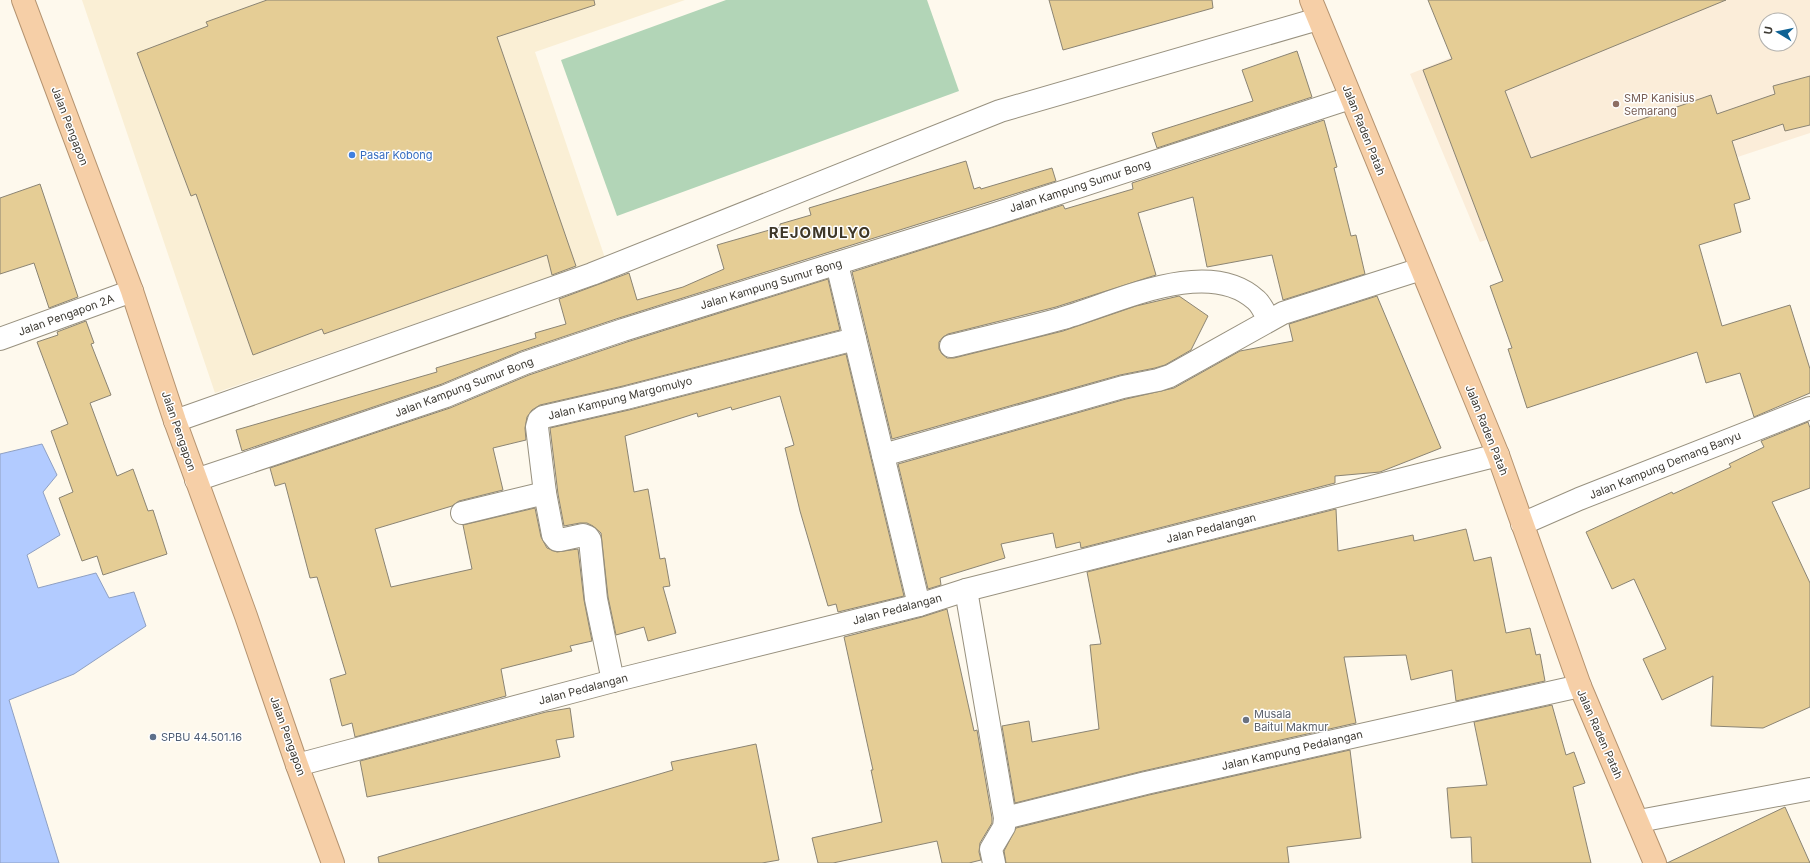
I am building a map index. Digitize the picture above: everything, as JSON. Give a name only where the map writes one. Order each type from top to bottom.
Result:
[{"type":"highway","name":"Jalan Pengapon","points":[[23,0],[132,292],[175,421],[246,616],[297,765],[334,863]]},
{"type":"highway","name":"Jalan Raden Patah","points":[[1315,10],[1498,455],[1580,686],[1655,863]]},
{"type":"street","points":[[175,421],[592,274],[1000,111],[1315,10]]},
{"type":"street","name":"Jalan Kampung Sumur Bong","points":[[196,480],[446,396],[525,363],[623,330],[837,264],[1350,98]]},
{"type":"street","points":[[837,264],[919,605]]},
{"type":"street","points":[[883,455],[1122,387],[1158,380],[1215,352],[1283,313],[1421,269]]},
{"type":"street","points":[[951,346],[1061,319],[1170,283],[1206,281],[1242,289],[1258,300],[1269,320]]},
{"type":"street","name":"Jalan Pengapon 2A","points":[[0,339],[132,292]]},
{"type":"street","name":"Jalan Kampung Margomulyo","points":[[612,681],[596,599],[590,540],[588,537],[583,535],[560,540],[554,538],[545,493],[536,427],[539,420],[543,417],[626,398],[855,339]]},
{"type":"street","name":"Jalan Kampung Demang Banyu","points":[[1522,524],[1586,496],[1810,408]]},
{"type":"street","name":"Jalan Pedalangan","points":[[297,765],[612,681],[919,605],[966,590],[1498,455]]},
{"type":"street","points":[[462,513],[545,493]]},
{"type":"street","points":[[966,590],[1005,818],[1004,827],[991,849],[994,863]]},
{"type":"street","name":"Jalan Kampung Pedalangan","points":[[1005,818],[1161,780],[1580,686]]},
{"type":"street","points":[[1638,821],[1810,789]]},
{"type":"shaded area","name":"Pasar Kobong","points":[[82,0],[685,0],[535,52],[605,258],[215,393]]},
{"type":"shaded area","name":"SMP Kanisius Semarang","points":[[1592,0],[1810,0],[1810,133],[1480,242],[1410,74]]},
{"type":"green space","points":[[726,0],[927,0],[959,91],[617,216],[561,60]]},
{"type":"water","points":[[42,444],[57,475],[43,492],[60,535],[27,555],[38,588],[96,573],[109,598],[134,592],[146,626],[74,674],[9,700],[59,863],[0,863],[0,454]]},
{"type":"building","name":"Pasar Kobong","points":[[267,0],[594,0],[595,5],[497,37],[576,266],[552,275],[547,255],[324,334],[322,329],[253,355],[196,194],[191,196],[137,53],[208,26],[206,22]]},
{"type":"building","points":[[1049,0],[1212,0],[1213,8],[1063,50]]},
{"type":"building","points":[[1428,0],[1726,0],[1505,91],[1531,158],[1711,95],[1717,114],[1775,94],[1773,86],[1810,76],[1810,125],[1785,131],[1783,124],[1732,141],[1750,199],[1734,204],[1741,232],[1699,245],[1722,326],[1790,305],[1810,369],[1810,393],[1754,417],[1740,373],[1706,383],[1697,352],[1527,408],[1508,349],[1512,348],[1490,286],[1503,281],[1423,70],[1452,59]]},
{"type":"building","points":[[1297,51],[1312,97],[1157,148],[1152,133],[1253,101],[1242,70]]},
{"type":"building","points":[[1324,120],[1337,167],[1334,168],[1351,236],[1356,235],[1365,274],[1283,300],[1272,255],[1207,267],[1193,197],[1138,213],[1156,275],[1056,307],[948,334],[939,342],[939,349],[947,358],[954,358],[1063,331],[1136,306],[1179,296],[1208,316],[1191,350],[1165,365],[1155,368],[1120,375],[892,439],[852,272],[1063,205],[1065,209],[1133,189],[1132,183]]},
{"type":"building","points":[[966,161],[974,189],[980,187],[981,189],[1052,168],[1056,181],[619,318],[521,351],[442,384],[242,451],[236,430],[437,372],[436,368],[536,338],[535,333],[566,324],[559,299],[629,273],[637,300],[683,287],[724,269],[717,245],[780,227],[780,224],[811,215],[809,208]]},
{"type":"building","points":[[40,184],[78,297],[49,308],[34,263],[0,274],[0,198]]},
{"type":"building","points":[[828,279],[840,330],[623,386],[540,405],[532,410],[527,417],[525,428],[526,440],[493,448],[503,490],[459,501],[452,506],[375,529],[391,587],[472,569],[463,525],[535,508],[541,537],[547,548],[557,552],[578,549],[584,600],[592,641],[570,646],[572,651],[501,669],[506,696],[355,737],[352,723],[342,726],[330,679],[346,674],[317,577],[310,578],[285,483],[275,486],[270,468],[450,408],[529,375],[627,342]]},
{"type":"building","points":[[1377,296],[1441,448],[1380,472],[1335,476],[1335,483],[1081,548],[1080,542],[1056,548],[1053,533],[1001,544],[1005,558],[940,578],[941,585],[928,589],[898,464],[1126,399],[1174,388],[1240,351],[1293,341],[1289,324]]},
{"type":"building","points":[[86,321],[94,343],[91,344],[111,395],[90,403],[117,476],[133,469],[148,511],[153,510],[167,554],[103,575],[97,556],[82,561],[59,498],[73,492],[51,431],[68,424],[37,342],[58,335],[57,332]]},
{"type":"building","points":[[846,354],[904,596],[838,612],[836,604],[828,606],[800,511],[785,448],[794,445],[780,396],[732,410],[731,407],[698,417],[697,413],[625,436],[634,492],[648,489],[660,559],[665,558],[670,586],[663,587],[676,633],[648,641],[644,627],[616,635],[608,597],[601,533],[587,523],[564,526],[558,494],[550,428],[629,410]]},
{"type":"building","points":[[1808,422],[1810,428],[1810,488],[1772,502],[1810,583],[1810,707],[1763,728],[1711,726],[1713,676],[1662,700],[1643,659],[1666,649],[1634,579],[1612,589],[1586,532],[1672,492],[1673,494],[1731,467],[1729,464],[1764,447],[1761,441]]},
{"type":"building","points":[[1336,509],[1338,551],[1413,535],[1414,541],[1466,529],[1474,561],[1491,557],[1506,633],[1530,628],[1536,655],[1540,654],[1545,681],[1456,701],[1452,670],[1411,680],[1406,655],[1344,657],[1356,723],[1143,771],[1015,803],[1002,726],[1029,721],[1032,742],[1099,729],[1090,645],[1101,644],[1087,572]]},
{"type":"building","points":[[947,609],[974,731],[977,730],[992,818],[992,823],[980,843],[979,852],[981,860],[969,863],[942,863],[937,841],[833,863],[818,863],[812,838],[882,822],[871,770],[873,770],[844,637]]},
{"type":"building","points":[[1552,705],[1566,755],[1574,752],[1585,783],[1573,787],[1591,863],[1472,863],[1471,837],[1451,838],[1447,788],[1487,785],[1474,722]]},
{"type":"building","points":[[570,708],[574,737],[556,740],[560,757],[367,797],[360,761],[546,712]]},
{"type":"building","points":[[756,744],[779,860],[762,863],[379,863],[378,857],[673,770],[671,762]]},
{"type":"building","points":[[1350,750],[1361,838],[1287,847],[1289,863],[1006,863],[1004,851],[1016,828],[1149,795]]},
{"type":"building","points":[[1785,807],[1810,863],[1667,863]]},
{"type":"place","name":"SMP Kanisius Semarang","points":[[1616,104]]},
{"type":"place","name":"Pasar Kobong","points":[[352,155]]},
{"type":"place","name":"Musala Baitul Makmur","points":[[1246,720]]},
{"type":"place","name":"SPBU 44.501.16","points":[[153,737]]},
{"type":"district","name":"REJOMULYO","points":[[820,232]]}]
